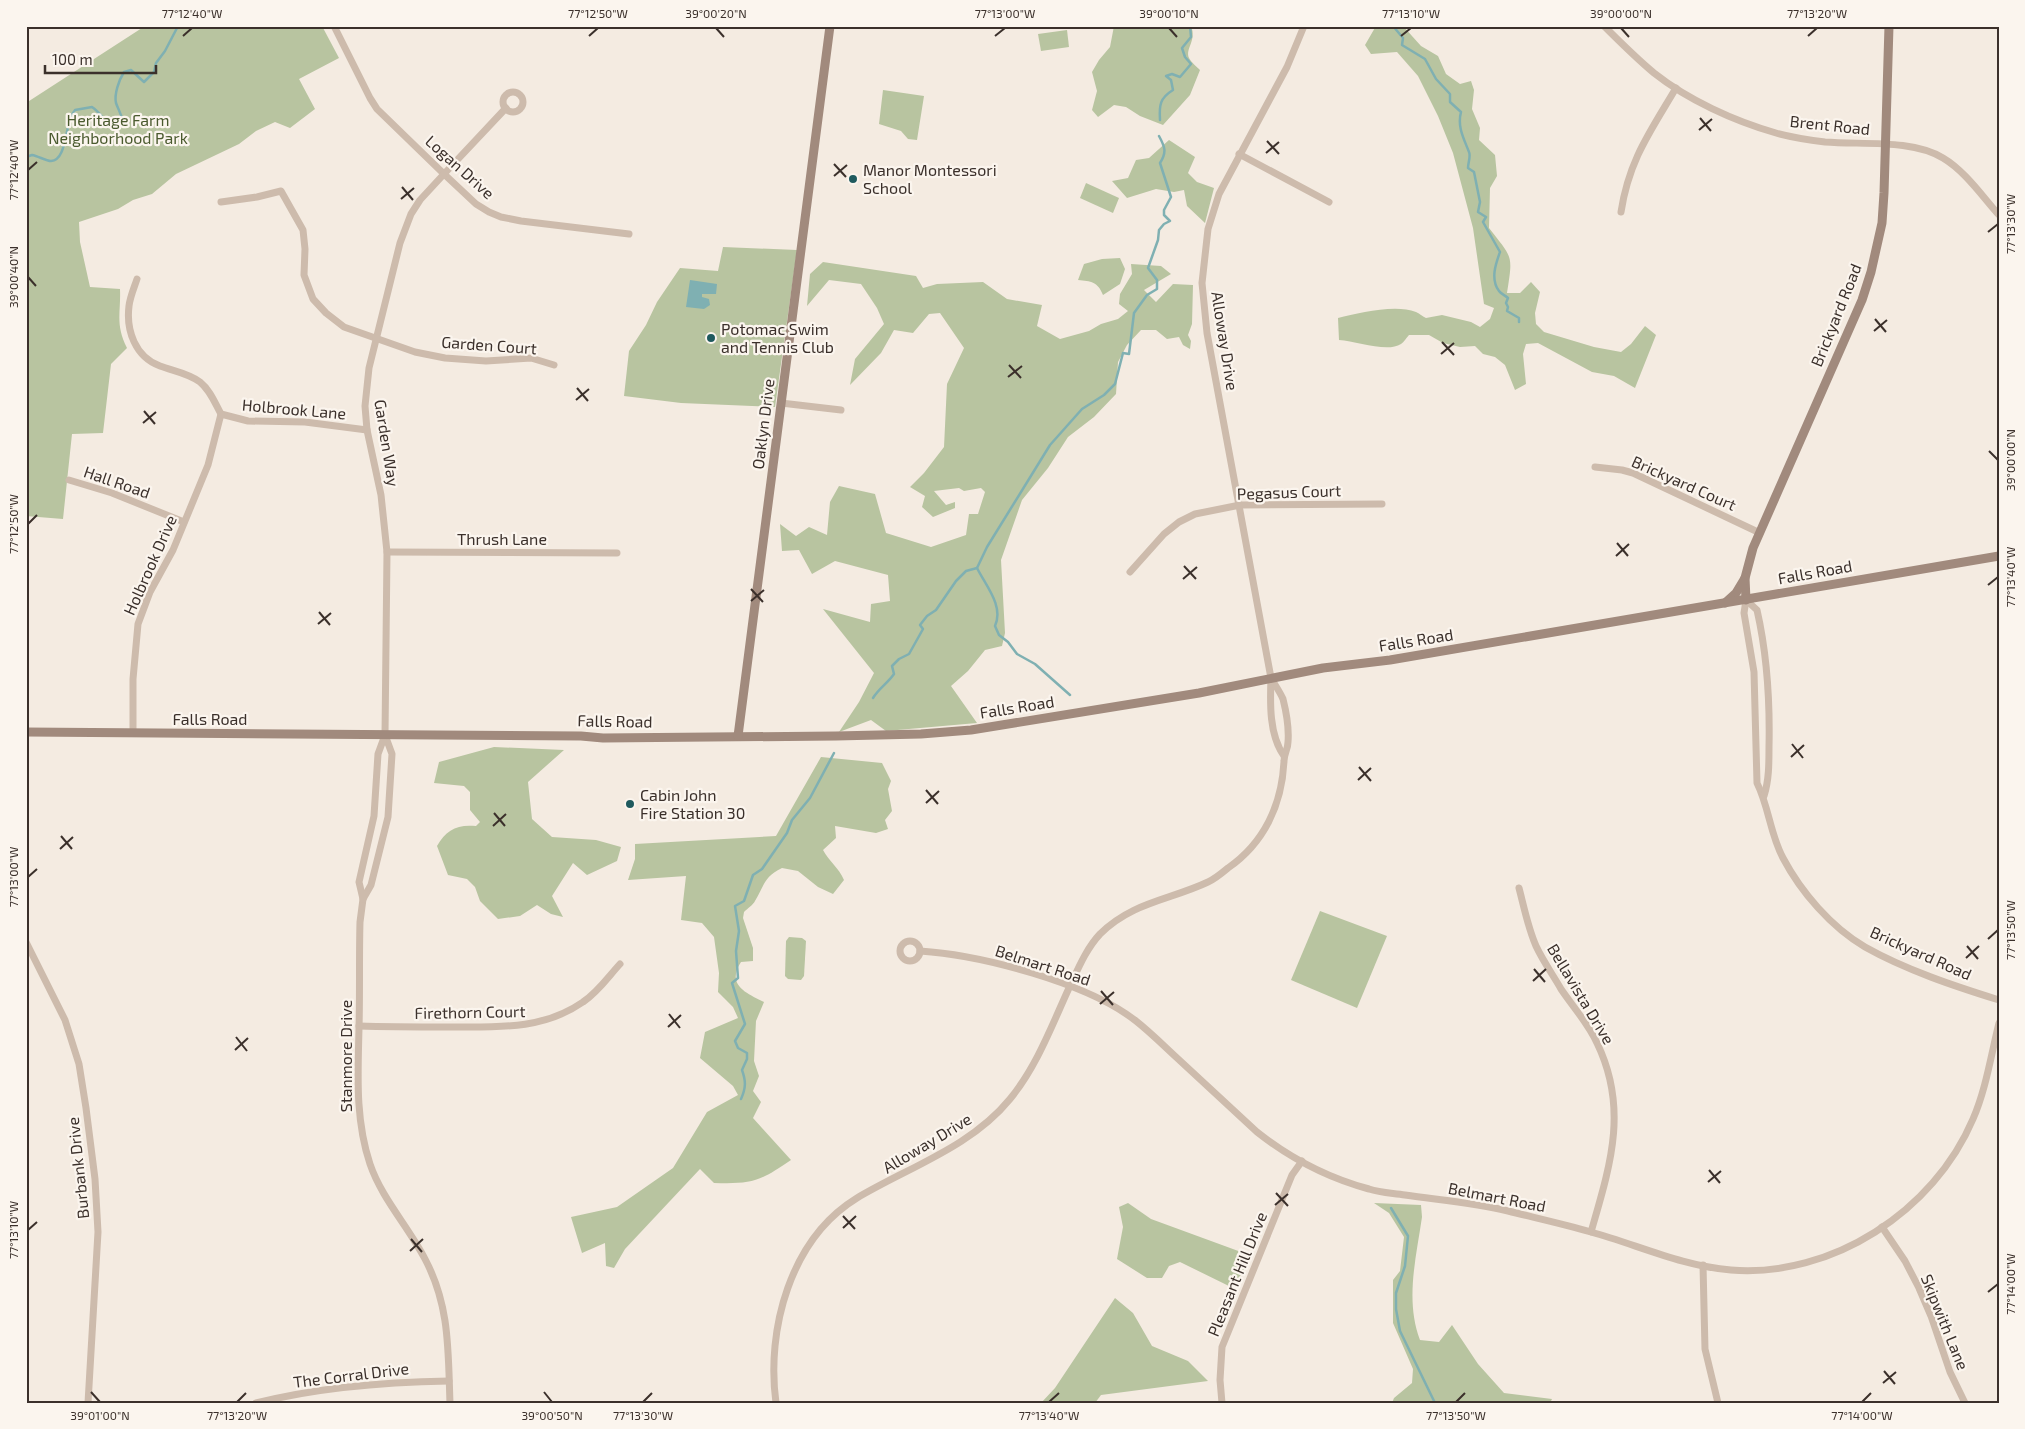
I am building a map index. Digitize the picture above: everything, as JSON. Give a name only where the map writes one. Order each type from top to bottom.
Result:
[{"type":"main road","name":"Oaklyn Drive","points":[[738,736],[830,26]]},
{"type":"main road","name":"Brickyard Road","points":[[1746,600],[1745,578],[1760,533],[1862,300],[1871,272],[1882,223],[1889,26]]},
{"type":"main road","name":"Falls Road","points":[[26,732],[581,736],[603,738],[883,735],[971,730],[1199,693],[1323,668],[1398,658],[1999,556]]},
{"type":"main road","points":[[1724,603],[1736,593],[1745,578]]},
{"type":"street","name":"Logan Drive","points":[[334,26],[377,109],[476,204],[501,217],[629,234]]},
{"type":"street","name":"Alloway Drive","points":[[1284,756],[1276,745],[1270,701],[1271,678],[1207,333],[1202,283],[1208,229],[1220,194],[1239,154],[1287,67],[1304,26]]},
{"type":"street","name":"Brent Road","points":[[1604,26],[1641,61],[1676,88],[1723,114],[1776,133],[1823,142],[1911,145],[1931,151],[1961,172],[1999,215]]},
{"type":"street","points":[[1621,212],[1625,184],[1638,151],[1676,88]]},
{"type":"street","name":"Garden Way","points":[[385,735],[386,552],[381,495],[368,430],[366,387],[376,339],[405,227],[420,200],[506,108]]},
{"type":"street","points":[[1239,154],[1329,202]]},
{"type":"street","name":"Garden Court","points":[[221,202],[257,197],[282,190],[303,230],[305,249],[304,275],[314,298],[326,313],[344,327],[415,352],[445,358],[486,361],[530,358],[554,365]]},
{"type":"street","name":"Holbrook Lane","points":[[137,280],[129,303],[131,335],[136,346],[143,356],[154,364],[186,374],[200,382],[213,398],[220,414],[248,421],[305,422],[368,430]]},
{"type":"street","points":[[781,403],[841,410]]},
{"type":"street","name":"Holbrook Drive","points":[[133,733],[133,679],[138,624],[150,592],[173,550],[208,465],[220,414]]},
{"type":"street","name":"Brickyard Court","points":[[1595,467],[1633,473],[1760,533]]},
{"type":"street","name":"Hall Road","points":[[69,480],[112,493],[184,522]]},
{"type":"street","name":"Pegasus Court","points":[[1130,572],[1164,534],[1179,522],[1196,514],[1240,505],[1382,504]]},
{"type":"street","name":"Thrush Lane","points":[[386,552],[618,553]]},
{"type":"street","name":"Brickyard Road","points":[[1746,600],[1757,610],[1766,669],[1770,723],[1769,782],[1764,796]]},
{"type":"street","name":"Brickyard Road","points":[[1746,600],[1744,613],[1754,672],[1757,783],[1764,796],[1772,830],[1782,856],[1792,874],[1811,900],[1846,934],[1864,947],[1912,969],[1999,1000]]},
{"type":"street","name":"Alloway Drive","points":[[776,1403],[773,1378],[775,1338],[783,1303],[802,1257],[820,1232],[856,1199],[961,1141],[988,1122],[1020,1086],[1033,1065],[1088,949],[1099,935],[1122,915],[1209,882],[1242,858],[1253,846],[1270,820],[1281,790],[1284,756],[1288,744],[1282,699],[1271,678]]},
{"type":"street","name":"Stanmore Drive","points":[[363,899],[371,885],[388,817],[392,754],[385,735]]},
{"type":"street","name":"Stanmore Drive","points":[[385,735],[378,754],[374,816],[359,882],[363,899],[360,922],[357,1089],[360,1122],[369,1161],[384,1195],[424,1257],[437,1284],[448,1329],[450,1403]]},
{"type":"street","name":"Bellavista Drive","points":[[1519,888],[1536,946],[1562,991],[1582,1016],[1597,1042],[1605,1061],[1614,1100],[1613,1147],[1591,1232]]},
{"type":"street","name":"Burbank Drive","points":[[26,942],[65,1020],[79,1064],[86,1108],[95,1179],[98,1232],[88,1403]]},
{"type":"street","name":"Belmart Road","points":[[920,951],[973,958],[1070,986],[1112,1005],[1136,1020],[1257,1132],[1277,1148],[1335,1179],[1370,1190],[1504,1210],[1591,1232],[1669,1258],[1730,1270],[1754,1270],[1800,1264],[1842,1250],[1882,1227],[1909,1207],[1947,1166],[1974,1118],[1982,1094],[1999,1023]]},
{"type":"street","name":"Firethorn Court","points":[[359,1026],[501,1027],[538,1023],[564,1014],[582,1003],[593,995],[620,964]]},
{"type":"street","name":"Pleasant Hill Drive","points":[[1222,1403],[1220,1380],[1222,1347],[1292,1175],[1302,1161]]},
{"type":"street","name":"Skipwith Lane","points":[[1882,1227],[1905,1261],[1919,1288],[1931,1316],[1950,1372],[1965,1403]]},
{"type":"street","points":[[1702,1264],[1705,1349],[1718,1403]]},
{"type":"street","name":"The Corral Drive","points":[[256,1403],[320,1391],[375,1384],[449,1381]]},
{"type":"green space","name":"Heritage Farm Neighborhood Park","points":[[145,26],[322,26],[339,58],[299,79],[315,109],[290,128],[275,122],[256,131],[239,144],[176,174],[152,194],[133,200],[118,209],[79,222],[80,242],[90,287],[120,289],[119,318],[123,340],[127,348],[111,364],[103,433],[72,434],[63,519],[26,516],[26,103]]},
{"type":"green space","points":[[1114,26],[1191,26],[1193,36],[1188,54],[1190,60],[1200,70],[1190,95],[1163,125],[1140,116],[1126,107],[1114,105],[1098,117],[1092,110],[1097,91],[1092,72],[1110,47]]},
{"type":"green space","points":[[1376,26],[1403,26],[1421,46],[1438,56],[1446,74],[1460,84],[1471,81],[1474,90],[1472,109],[1480,128],[1479,140],[1495,155],[1497,176],[1490,188],[1489,228],[1507,252],[1509,258],[1510,271],[1507,293],[1520,293],[1531,282],[1540,292],[1535,313],[1536,324],[1544,332],[1594,347],[1621,352],[1631,344],[1645,326],[1656,335],[1635,388],[1614,376],[1592,372],[1538,343],[1526,344],[1523,354],[1526,384],[1515,390],[1505,365],[1495,357],[1483,354],[1475,346],[1460,347],[1443,343],[1429,335],[1409,335],[1401,344],[1388,347],[1339,340],[1338,318],[1356,314],[1398,309],[1417,313],[1426,318],[1442,315],[1471,322],[1480,327],[1490,319],[1494,308],[1484,304],[1473,228],[1453,153],[1438,116],[1418,76],[1397,52],[1371,54],[1365,45]]},
{"type":"green space","points":[[1067,30],[1069,47],[1041,51],[1038,34]]},
{"type":"green space","points":[[883,90],[924,96],[917,140],[908,139],[901,131],[879,124]]},
{"type":"green space","points":[[1169,140],[1195,157],[1188,173],[1197,182],[1214,188],[1205,223],[1187,206],[1184,190],[1174,192],[1156,189],[1127,198],[1112,181],[1128,178],[1136,160],[1149,158]]},
{"type":"green space","points":[[1086,183],[1119,198],[1113,213],[1080,198]]},
{"type":"green space","name":"Potomac Swim and Tennis Club","points":[[723,247],[797,250],[775,407],[681,403],[624,396],[629,351],[646,325],[657,302],[680,268],[718,271]]},
{"type":"green space","points":[[1120,258],[1125,269],[1120,284],[1103,295],[1099,287],[1094,283],[1078,280],[1084,264],[1102,259]]},
{"type":"green space","points":[[823,262],[916,276],[923,288],[937,284],[983,282],[1007,299],[1042,305],[1037,326],[1060,339],[1089,331],[1101,324],[1118,319],[1128,311],[1119,304],[1120,294],[1132,274],[1131,264],[1161,266],[1171,274],[1144,290],[1156,302],[1173,284],[1193,285],[1192,324],[1188,335],[1191,341],[1190,349],[1183,345],[1179,337],[1167,339],[1156,330],[1141,330],[1127,345],[1118,362],[1116,394],[1094,417],[1068,437],[1048,468],[1022,500],[1001,560],[1005,633],[1002,646],[985,650],[968,671],[951,686],[977,723],[886,731],[871,720],[839,732],[859,702],[874,673],[823,609],[870,622],[871,604],[890,601],[888,575],[835,561],[812,574],[799,550],[782,551],[780,524],[796,536],[809,527],[827,535],[830,502],[839,486],[875,494],[886,533],[931,547],[966,535],[969,514],[978,514],[985,492],[981,488],[964,491],[959,488],[934,491],[946,505],[955,502],[955,508],[933,517],[922,507],[925,496],[910,487],[924,473],[944,447],[947,384],[964,348],[940,313],[929,314],[913,333],[894,330],[881,353],[850,385],[855,359],[884,324],[877,308],[861,284],[829,280],[807,306],[810,274]]},
{"type":"green space","points":[[494,747],[564,750],[528,782],[532,819],[552,837],[596,840],[621,847],[617,861],[587,875],[573,863],[552,896],[563,917],[551,914],[537,905],[520,916],[498,919],[480,901],[475,887],[467,879],[448,875],[437,846],[444,836],[453,829],[463,826],[476,826],[480,822],[470,810],[470,792],[464,786],[434,783],[439,762]]},
{"type":"green space","points":[[821,757],[882,763],[891,781],[888,789],[892,811],[885,820],[888,829],[876,833],[835,826],[836,838],[823,850],[844,880],[833,894],[818,887],[798,871],[782,868],[768,878],[754,902],[744,912],[743,918],[753,948],[753,961],[741,962],[737,970],[737,982],[745,991],[764,1002],[756,1021],[754,1061],[759,1076],[753,1091],[761,1102],[753,1118],[791,1160],[763,1177],[738,1183],[714,1183],[700,1169],[625,1249],[614,1268],[606,1266],[605,1243],[582,1253],[571,1217],[617,1207],[673,1168],[707,1112],[738,1095],[733,1086],[700,1058],[705,1032],[738,1018],[733,1007],[718,992],[719,973],[714,937],[702,923],[681,920],[686,876],[628,880],[635,859],[635,844],[776,836]]},
{"type":"green space","points":[[1320,911],[1387,936],[1357,1008],[1291,980]]},
{"type":"green space","points":[[789,937],[802,938],[806,941],[804,976],[801,980],[788,979],[785,976],[786,941]]},
{"type":"green space","points":[[1128,1203],[1151,1219],[1252,1256],[1233,1288],[1180,1262],[1169,1266],[1162,1278],[1147,1278],[1117,1259],[1123,1227],[1119,1207]]},
{"type":"green space","points":[[1374,1203],[1421,1205],[1422,1217],[1412,1295],[1413,1310],[1420,1340],[1439,1342],[1452,1325],[1478,1364],[1504,1393],[1552,1399],[1550,1403],[1392,1403],[1394,1398],[1412,1383],[1413,1369],[1393,1323],[1393,1280],[1400,1271],[1404,1237],[1389,1213]]},
{"type":"green space","points":[[1115,1298],[1133,1313],[1152,1346],[1188,1361],[1208,1381],[1101,1395],[1095,1403],[1041,1403],[1055,1388]]},
{"type":"water","points":[[690,280],[717,284],[716,294],[702,294],[702,297],[709,299],[710,305],[704,309],[686,307]]},
{"type":"waterway","points":[[26,157],[32,155],[49,161],[56,159],[63,148],[69,123],[75,110],[92,107],[114,128],[122,119],[116,103],[116,95],[124,72],[131,70],[144,82],[154,72],[156,63],[165,51],[177,28],[187,26]]},
{"type":"waterway","points":[[1160,120],[1161,102],[1173,90],[1171,80],[1166,76],[1172,74],[1180,77],[1191,64],[1185,57],[1182,48],[1191,37],[1190,26]]},
{"type":"waterway","points":[[1393,26],[1403,38],[1402,45],[1425,59],[1436,79],[1450,94],[1450,102],[1461,112],[1460,128],[1470,154],[1468,168],[1474,172],[1480,202],[1478,212],[1486,217],[1483,222],[1500,252],[1494,276],[1496,286],[1508,298],[1506,303],[1507,311],[1519,318],[1519,322]]},
{"type":"waterway","points":[[1070,695],[1035,664],[1017,654],[1008,642],[999,635],[995,626],[997,619],[996,604],[977,568],[987,547],[1050,445],[1082,409],[1104,395],[1115,384],[1123,353],[1129,354],[1134,313],[1147,295],[1157,289],[1157,280],[1148,268],[1158,240],[1159,230],[1170,221],[1164,215],[1164,210],[1171,197],[1160,163],[1164,156],[1164,149],[1159,136]]},
{"type":"waterway","points":[[873,698],[894,674],[892,666],[899,659],[909,654],[923,629],[920,625],[927,616],[936,610],[956,581],[966,571],[977,568]]},
{"type":"waterway","points":[[741,1099],[745,1084],[742,1070],[747,1059],[747,1053],[738,1048],[735,1041],[745,1024],[732,983],[738,978],[736,951],[739,931],[735,906],[744,901],[753,875],[762,869],[787,833],[792,820],[810,798],[834,753]]},
{"type":"waterway","points":[[1391,1208],[1408,1236],[1405,1266],[1396,1293],[1396,1309],[1400,1331],[1435,1403]]},
{"type":"place","name":"Manor Montessori School","points":[[853,179]]},
{"type":"place","name":"Potomac Swim and Tennis Club","points":[[711,338]]},
{"type":"place","name":"Cabin John Fire Station 30","points":[[630,804]]}]
